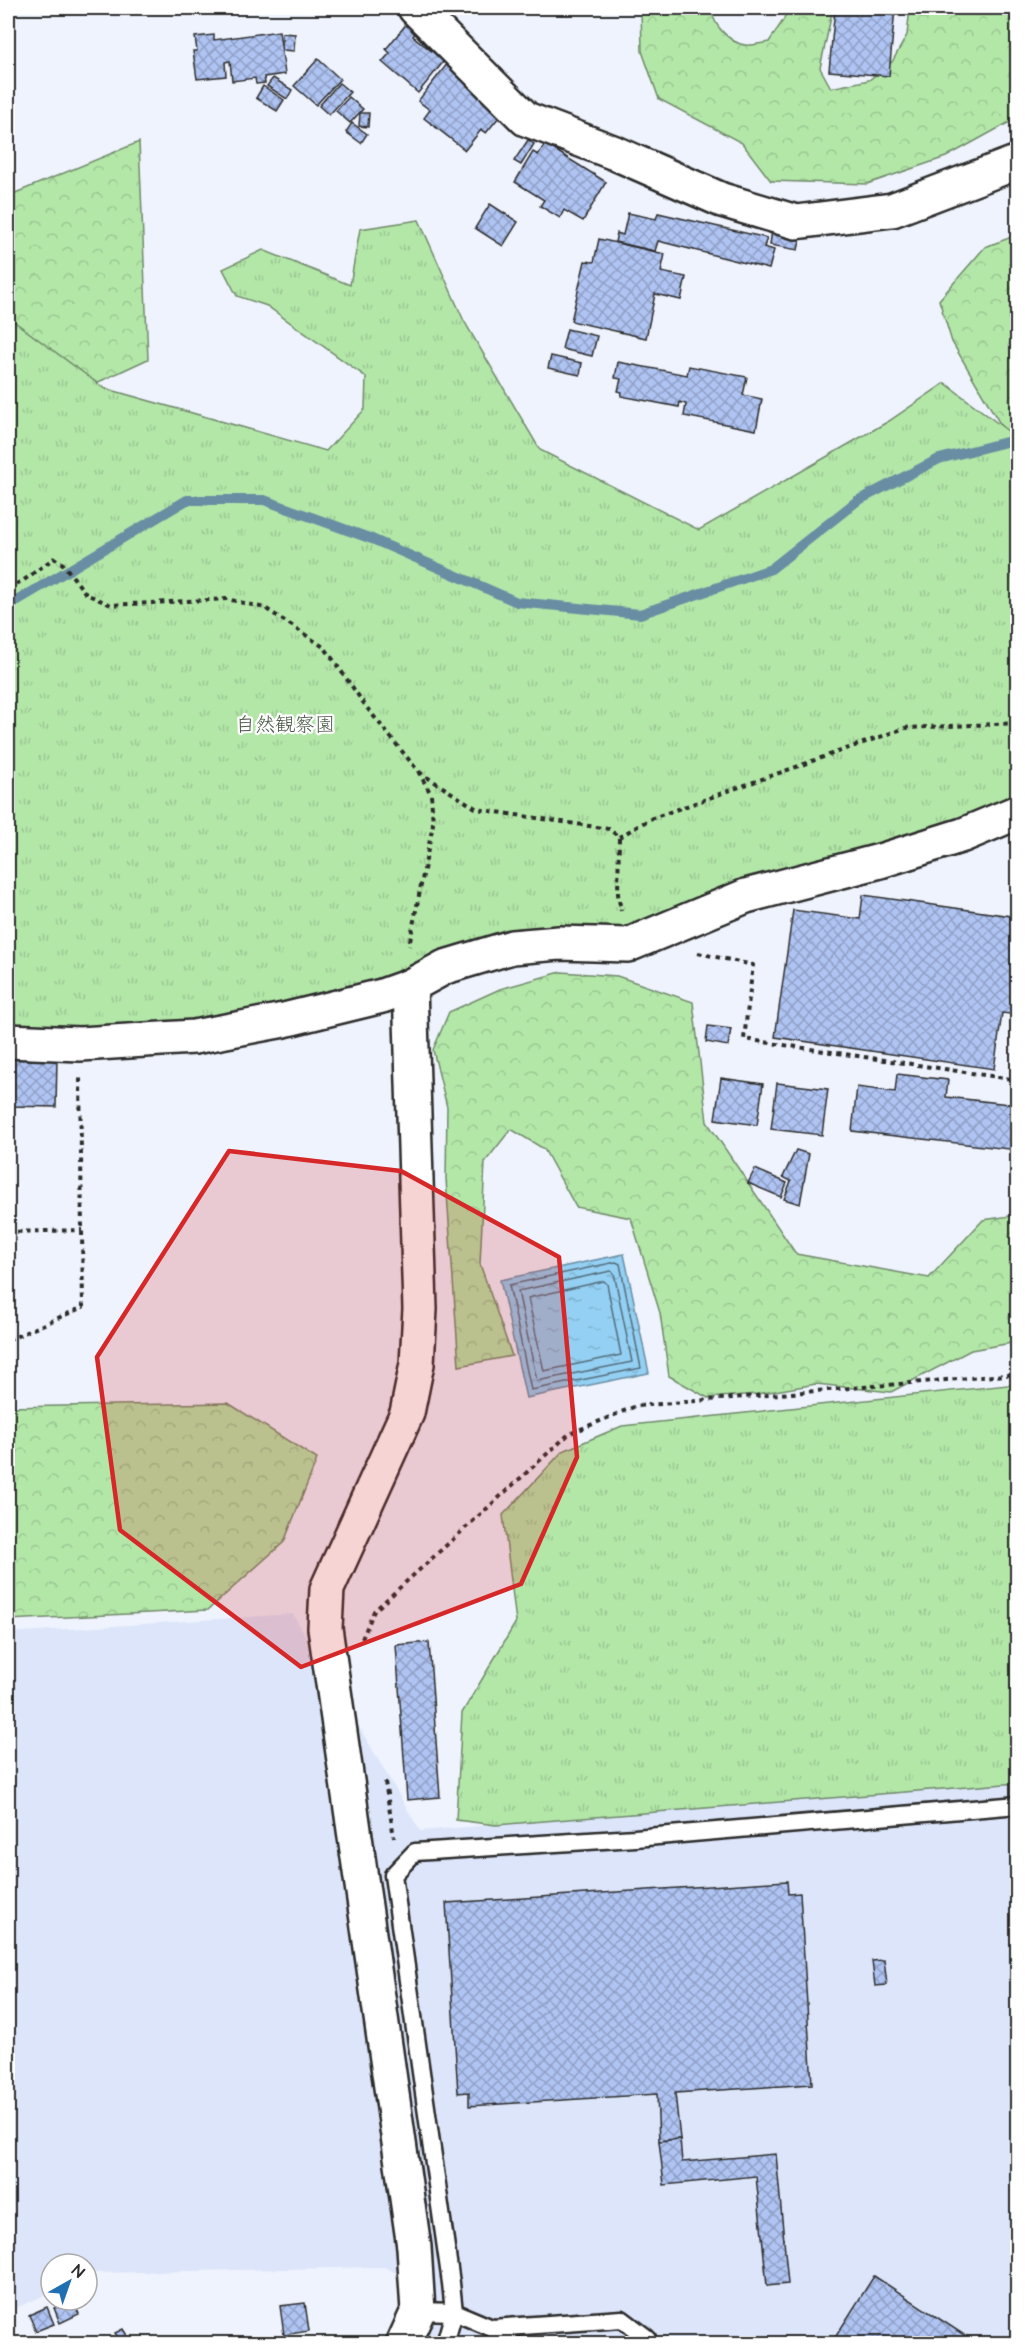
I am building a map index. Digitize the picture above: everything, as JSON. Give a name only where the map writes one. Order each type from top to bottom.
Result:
[{"type":"street","points":[[415,8],[526,119],[615,153],[722,200],[796,222],[892,210],[1017,162]]},
{"type":"street","points":[[8,1041],[80,1044],[194,1037],[284,1020],[382,996],[410,986],[446,967],[512,947],[560,943],[628,945],[746,896],[880,861],[963,836],[1017,812]]},
{"type":"street","points":[[403,2343],[418,2311],[414,2247],[325,1628],[327,1589],[407,1413],[417,1364],[420,1309],[410,986]]},
{"type":"lane","points":[[445,2343],[454,2312],[393,1875],[415,1852],[635,1838],[1017,1805]]},
{"type":"lane","points":[[418,2311],[454,2312],[492,2328],[514,2343]]},
{"type":"lane","points":[[492,2328],[622,2319],[647,2338],[648,2343]]},
{"type":"path","points":[[8,588],[24,580],[54,558],[63,564],[86,594],[111,605],[227,599],[264,608],[325,648],[367,708],[418,771],[431,794],[433,824],[404,973],[410,986]]},
{"type":"path","points":[[619,837],[650,819],[904,728],[1017,723]]},
{"type":"path","points":[[418,771],[477,809],[609,829],[619,837]]},
{"type":"path","points":[[619,837],[618,894],[628,945]]},
{"type":"path","points":[[667,930],[678,949],[753,965],[744,1039],[1017,1080]]},
{"type":"path","points":[[8,1340],[83,1307],[80,1044]]},
{"type":"path","points":[[8,1232],[82,1230]]},
{"type":"path","points":[[362,1641],[374,1611],[569,1434],[636,1406],[1017,1374]]},
{"type":"path","points":[[384,1778],[396,1847],[405,1862]]},
{"type":"highlighted area","points":[[229,1151],[401,1171],[559,1257],[577,1457],[521,1584],[301,1667],[120,1530],[97,1357]]},
{"type":"shaded area","points":[[293,1614],[420,1831],[1017,1780],[1017,2343],[423,2343],[429,2328],[433,2291],[384,2267],[99,2273],[99,2252],[39,2252],[39,2298],[8,2312],[8,1633]]},
{"type":"green space","points":[[641,8],[713,8],[718,26],[727,36],[739,43],[754,45],[769,42],[784,19],[787,8],[833,8],[820,68],[831,88],[869,80],[892,62],[907,35],[910,8],[1017,8],[1017,118],[946,157],[867,184],[771,181],[742,143],[659,99],[642,51]]},
{"type":"green space","points":[[139,142],[148,359],[8,424],[8,196]]},
{"type":"green space","name":"自然観察園","points":[[419,220],[464,321],[540,450],[699,530],[889,421],[945,383],[1017,438],[1017,802],[620,937],[372,994],[183,1029],[8,1031],[8,317],[104,388],[326,451],[365,409],[366,377],[267,306],[237,296],[223,269],[263,250],[350,285],[360,229]]},
{"type":"green space","points":[[1017,235],[1017,453],[952,342],[939,300],[985,247]]},
{"type":"green space","points":[[561,972],[617,976],[693,1002],[707,1122],[796,1254],[929,1278],[983,1220],[1017,1215],[1017,1342],[971,1350],[891,1392],[816,1384],[757,1394],[708,1398],[669,1376],[660,1313],[631,1218],[576,1207],[544,1149],[511,1129],[485,1162],[480,1264],[512,1356],[459,1366],[446,1179],[447,1107],[433,1050],[449,1012],[500,989]]},
{"type":"green space","points":[[1017,1384],[1017,1783],[496,1825],[456,1820],[462,1713],[516,1622],[503,1515],[563,1451],[622,1426]]},
{"type":"green space","points":[[228,1403],[317,1459],[284,1542],[208,1610],[8,1620],[8,1407]]},
{"type":"water","points":[[624,1254],[649,1373],[526,1398],[500,1280]]},
{"type":"building","points":[[835,8],[895,8],[889,76],[829,71]]},
{"type":"building","points":[[408,22],[417,30],[413,36],[444,61],[418,93],[382,62],[390,53],[386,49]]},
{"type":"building","points":[[279,31],[285,74],[264,77],[265,83],[256,84],[255,78],[232,81],[230,61],[225,62],[226,76],[197,79],[193,51],[197,51],[195,37],[214,35],[214,40]]},
{"type":"building","points":[[282,33],[295,34],[294,51],[282,50]]},
{"type":"building","points":[[318,59],[340,79],[316,105],[294,86]]},
{"type":"building","points":[[448,63],[503,112],[486,133],[481,130],[465,150],[424,118],[430,110],[418,101]]},
{"type":"building","points":[[273,78],[292,90],[287,99],[267,86]]},
{"type":"building","points":[[339,83],[350,92],[329,115],[319,106]]},
{"type":"building","points":[[263,86],[284,100],[277,111],[256,98]]},
{"type":"building","points":[[349,97],[363,109],[350,123],[336,111]]},
{"type":"building","points":[[360,113],[369,113],[368,127],[359,126]]},
{"type":"building","points":[[352,123],[367,134],[361,143],[346,132]]},
{"type":"building","points":[[528,140],[534,144],[521,165],[514,161]]},
{"type":"building","points":[[545,144],[606,182],[583,221],[564,210],[560,218],[540,206],[544,200],[515,182],[533,152],[538,155]]},
{"type":"building","points":[[490,204],[518,222],[503,246],[475,228]]},
{"type":"building","points":[[628,213],[656,219],[658,213],[767,238],[764,247],[774,250],[769,269],[658,241],[655,251],[615,242],[617,233],[623,235]]},
{"type":"building","points":[[772,230],[801,236],[798,250],[770,245]]},
{"type":"building","points":[[599,239],[665,254],[661,272],[686,277],[681,300],[655,294],[646,338],[571,321],[585,261],[594,262]]},
{"type":"building","points":[[567,329],[597,336],[592,356],[562,349]]},
{"type":"building","points":[[551,356],[582,363],[580,375],[548,368]]},
{"type":"building","points":[[618,362],[687,375],[689,366],[747,377],[743,395],[762,399],[756,430],[684,416],[686,404],[680,402],[679,407],[621,396],[622,392],[618,391],[621,379],[615,378]]},
{"type":"building","points":[[863,895],[1018,917],[1018,1015],[1002,1013],[994,1069],[775,1037],[793,910],[860,919]]},
{"type":"building","points":[[708,1026],[731,1029],[728,1046],[706,1042]]},
{"type":"building","points":[[8,1057],[57,1058],[56,1107],[8,1106]]},
{"type":"building","points":[[897,1074],[948,1080],[946,1097],[1018,1105],[1018,1150],[852,1131],[857,1087],[895,1092]]},
{"type":"building","points":[[721,1078],[763,1084],[757,1125],[715,1119]]},
{"type":"building","points":[[777,1083],[828,1089],[822,1135],[771,1129]]},
{"type":"building","points":[[796,1150],[809,1154],[800,1204],[784,1199],[791,1181],[783,1177]]},
{"type":"building","points":[[755,1169],[787,1183],[781,1197],[748,1183]]},
{"type":"building","points":[[429,1642],[440,1797],[407,1800],[396,1645]]},
{"type":"building","points":[[787,1881],[788,1894],[800,1893],[812,2084],[675,2093],[680,2139],[659,2141],[657,2094],[469,2106],[469,2092],[458,2093],[446,1903]]},
{"type":"building","points":[[884,1960],[887,1985],[875,1986],[872,1961]]},
{"type":"building","points":[[680,2139],[682,2162],[776,2154],[788,2284],[767,2286],[756,2176],[664,2185],[659,2141]]},
{"type":"building","points":[[874,2276],[978,2344],[831,2344]]},
{"type":"building","points":[[305,2303],[309,2331],[284,2335],[280,2306]]},
{"type":"building","points":[[39,2311],[49,2312],[54,2324],[36,2331],[29,2315]]},
{"type":"building","points":[[56,2312],[78,2312],[79,2314],[60,2323]]},
{"type":"building","points":[[123,2329],[130,2340],[122,2344],[115,2333]]},
{"type":"waterway","points":[[8,606],[187,500],[264,500],[372,539],[517,602],[640,614],[771,569],[857,501],[939,459],[1018,439]]}]
